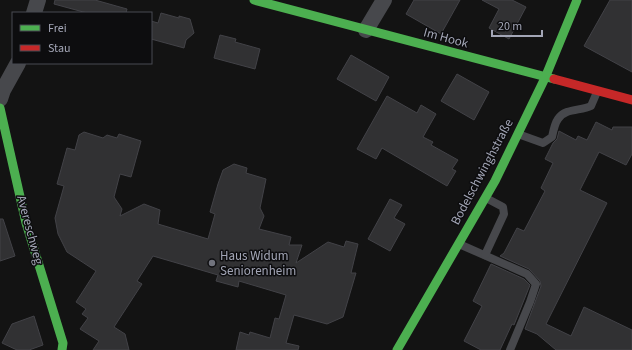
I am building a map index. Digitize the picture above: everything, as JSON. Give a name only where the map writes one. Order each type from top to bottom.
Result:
[{"type":"street","points":[[34,12],[38,0]]},
{"type":"street","name":"Im Hook","points":[[254,0],[544,78],[632,100]]},
{"type":"street","points":[[366,30],[384,0]]},
{"type":"street","name":"Bodelschwinghstraße","points":[[397,350],[494,181],[544,78],[577,0]]},
{"type":"street","points":[[1,93],[17,64]]},
{"type":"street","name":"Avereschweg","points":[[0,108],[26,223],[63,343],[62,350]]},
{"type":"lane","points":[[517,134],[543,142],[552,138],[558,118],[567,111],[585,109],[591,106],[597,91]]},
{"type":"lane","points":[[485,197],[503,207],[504,214],[485,255]]},
{"type":"lane","points":[[458,243],[527,274],[536,284],[510,350]]},
{"type":"building","points":[[55,0],[95,0],[127,9],[126,12],[83,12],[54,4]]},
{"type":"building","points":[[414,0],[460,0],[441,34],[406,14]]},
{"type":"building","points":[[482,0],[512,0],[526,7],[509,39],[489,28],[499,9]]},
{"type":"building","points":[[610,0],[632,0],[632,72],[584,46]]},
{"type":"building","points":[[161,13],[179,18],[179,16],[190,19],[194,33],[186,40],[184,48],[152,39],[152,21],[158,23]]},
{"type":"building","points":[[220,35],[236,39],[235,42],[260,49],[255,69],[214,58]]},
{"type":"building","points":[[351,55],[389,77],[376,101],[337,79]]},
{"type":"building","points":[[457,74],[489,92],[474,120],[441,101]]},
{"type":"building","points":[[387,96],[417,113],[421,105],[436,114],[423,137],[433,142],[431,145],[458,160],[452,169],[456,171],[447,186],[382,148],[376,159],[357,149]]},
{"type":"building","points":[[596,122],[612,130],[613,127],[632,127],[632,154],[626,165],[599,152],[580,190],[607,203],[546,324],[571,336],[584,307],[632,330],[632,350],[556,350],[537,334],[525,329],[541,286],[540,281],[529,269],[500,256],[504,253],[517,228],[524,231],[545,191],[541,188],[553,163],[545,159],[553,143],[557,139],[559,131],[576,140],[578,136],[587,140]]},
{"type":"building","points":[[84,132],[103,138],[107,135],[117,138],[119,134],[141,141],[131,177],[120,174],[114,197],[122,209],[120,216],[144,204],[160,210],[158,224],[208,239],[215,214],[210,212],[218,184],[223,170],[234,164],[247,168],[246,173],[266,179],[260,208],[264,216],[259,229],[291,237],[289,245],[302,245],[296,263],[328,242],[344,247],[346,241],[358,244],[351,273],[356,273],[343,317],[327,324],[294,315],[286,343],[299,346],[298,350],[236,350],[240,332],[249,335],[250,332],[270,338],[275,318],[279,319],[286,295],[239,281],[238,287],[216,281],[218,275],[153,256],[137,281],[142,284],[114,327],[125,334],[129,350],[93,350],[99,341],[80,329],[88,318],[82,314],[86,309],[76,302],[96,271],[67,252],[58,234],[55,218],[64,186],[57,184],[67,148],[75,150],[79,135]]},
{"type":"building","points":[[390,199],[402,205],[394,218],[405,224],[390,251],[368,239]]},
{"type":"building","points":[[0,219],[3,219],[15,256],[0,261]]},
{"type":"building","points":[[491,264],[524,279],[530,285],[514,325],[512,324],[500,350],[481,350],[464,341],[482,306],[473,301]]},
{"type":"building","points":[[34,316],[43,345],[29,350],[17,350],[2,343],[12,324]]},
{"type":"traffic: fast","points":[[254,0],[554,79]]},
{"type":"traffic: fast","points":[[397,350],[495,181],[545,78],[577,0]]},
{"type":"traffic: fast","points":[[0,108],[26,223],[63,343],[62,350]]},
{"type":"traffic: jam","points":[[554,79],[632,100]]},
{"type":"place","name":"Haus Widum Seniorenheim","points":[[212,263]]}]
